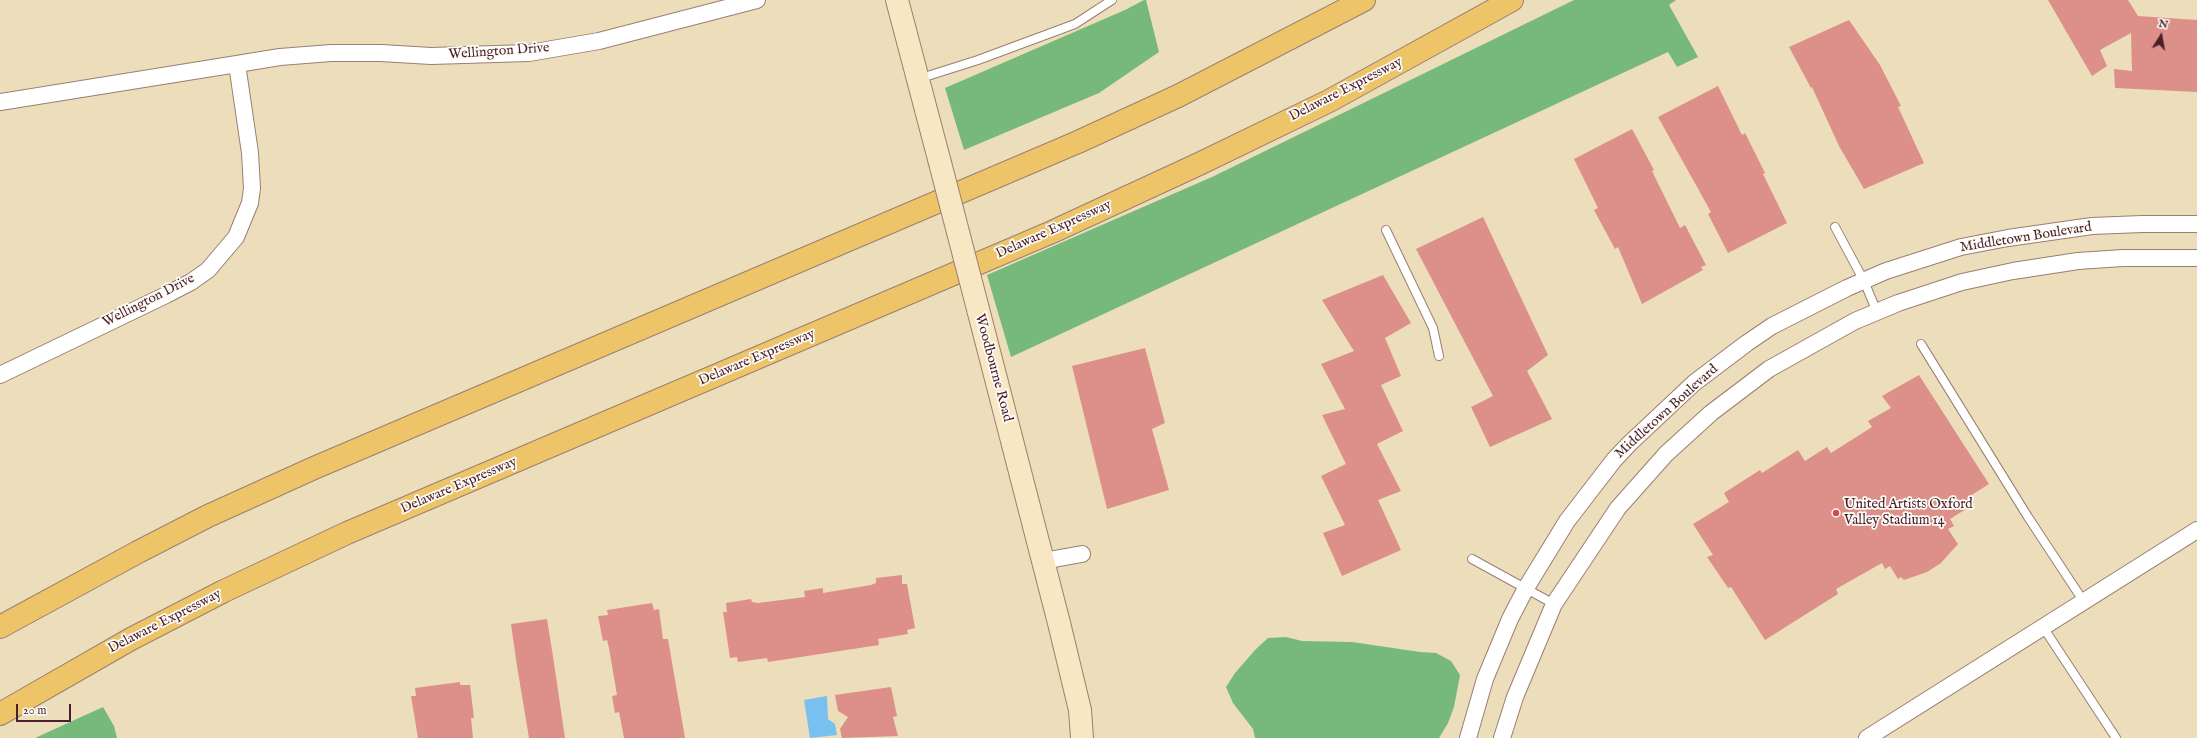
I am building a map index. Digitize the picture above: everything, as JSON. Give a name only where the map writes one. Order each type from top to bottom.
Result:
[{"type":"highway","points":[[0,627],[138,552],[279,484],[1078,142],[1178,96],[1364,0]]},
{"type":"highway","name":"Delaware Expressway","points":[[0,714],[131,639],[224,591],[355,530],[1108,206],[1329,101],[1512,0]]},
{"type":"main road","name":"Woodbourne Road","points":[[898,0],[1043,561],[1080,710],[1082,738]]},
{"type":"street","name":"Wellington Drive","points":[[0,102],[280,57],[332,53],[381,53],[430,56],[529,53],[599,41],[757,0]]},
{"type":"street","name":"Wellington Drive","points":[[0,375],[185,285],[208,270],[220,258],[243,224],[252,188],[250,153],[237,64]]},
{"type":"street","name":"Middletown Boulevard","points":[[1468,738],[1485,679],[1510,619],[1526,588],[1567,521],[1614,460],[1694,384],[1772,326],[1864,281],[1961,247],[2008,238],[2092,226],[2197,224]]},
{"type":"street","points":[[1502,738],[1515,697],[1536,643],[1554,604],[1618,508],[1666,454],[1711,413],[1769,369],[1854,321],[1962,282],[2013,271],[2078,261],[2123,258],[2197,258]]},
{"type":"street","points":[[1867,738],[2197,530]]},
{"type":"street","points":[[1043,561],[1082,554]]},
{"type":"lane","points":[[918,79],[978,60],[1075,24],[1112,0]]},
{"type":"lane","points":[[1835,227],[1864,281],[1876,312]]},
{"type":"lane","points":[[1386,230],[1433,328],[1439,356]]},
{"type":"lane","points":[[1921,344],[2024,511],[2084,602]]},
{"type":"lane","points":[[1472,559],[1554,604]]},
{"type":"lane","points":[[2042,627],[2116,738]]},
{"type":"green space","points":[[1146,0],[1159,52],[1099,93],[964,150],[945,88],[1125,10]]},
{"type":"green space","points":[[1574,0],[1676,0],[1669,5],[1698,57],[1677,67],[1668,52],[1011,357],[987,275],[1212,177]]},
{"type":"green space","points":[[1286,637],[1302,641],[1352,642],[1436,653],[1451,661],[1460,675],[1454,707],[1448,723],[1439,738],[1255,738],[1253,729],[1233,703],[1226,687],[1235,673],[1268,638]]},
{"type":"green space","points":[[103,707],[114,726],[117,738],[35,738]]},
{"type":"water","points":[[827,696],[828,719],[835,724],[837,735],[810,738],[804,700]]},
{"type":"building","points":[[2048,0],[2128,0],[2138,16],[2197,20],[2197,92],[2115,88],[2114,69],[2132,71],[2131,33],[2100,50],[2107,66],[2092,76]]},
{"type":"building","points":[[1849,20],[1880,65],[1901,106],[1898,107],[1924,163],[1864,189],[1839,146],[1812,87],[1811,88],[1789,47]]},
{"type":"building","points":[[1718,86],[1742,135],[1745,133],[1765,173],[1763,174],[1787,223],[1728,253],[1708,214],[1711,212],[1658,117]]},
{"type":"building","points":[[1632,129],[1654,170],[1652,171],[1680,228],[1685,225],[1706,265],[1701,267],[1703,270],[1642,304],[1618,247],[1615,249],[1594,210],[1598,208],[1574,159]]},
{"type":"building","points":[[1483,217],[1548,355],[1527,371],[1552,419],[1490,447],[1471,407],[1493,396],[1416,249]]},
{"type":"building","points":[[1383,275],[1411,323],[1385,338],[1401,376],[1381,385],[1403,431],[1377,444],[1401,491],[1378,500],[1401,550],[1342,576],[1323,533],[1345,525],[1321,476],[1346,464],[1322,415],[1345,409],[1321,364],[1354,351],[1322,300]]},
{"type":"building","points":[[1145,348],[1165,423],[1152,429],[1169,490],[1107,509],[1072,366]]},
{"type":"building","name":"United Artists Oxford Valley Stadium 14","points":[[1919,375],[1989,484],[1967,498],[1971,506],[1950,519],[1954,526],[1948,529],[1958,544],[1941,563],[1927,572],[1904,580],[1901,577],[1898,579],[1890,566],[1885,569],[1882,563],[1836,589],[1838,594],[1765,640],[1731,587],[1728,588],[1707,557],[1713,555],[1693,524],[1729,502],[1724,493],[1760,470],[1762,473],[1798,450],[1805,461],[1827,447],[1831,453],[1872,427],[1868,421],[1891,408],[1882,396]]},
{"type":"building","points":[[902,575],[902,584],[907,584],[915,628],[907,630],[908,634],[878,639],[879,645],[768,662],[767,658],[738,662],[737,657],[730,658],[723,612],[727,612],[726,603],[751,599],[752,602],[758,603],[805,597],[804,591],[823,588],[823,593],[871,585],[876,583],[876,578]]},
{"type":"building","points":[[652,603],[654,610],[659,609],[663,639],[668,639],[685,738],[624,738],[619,712],[615,713],[612,696],[617,695],[609,648],[607,640],[603,641],[598,616],[608,615],[607,610]]},
{"type":"building","points":[[547,619],[565,738],[529,738],[511,624]]},
{"type":"building","points":[[460,682],[460,685],[470,685],[474,718],[471,718],[473,738],[418,738],[411,696],[416,696],[415,688]]},
{"type":"building","points":[[891,687],[897,716],[893,717],[898,736],[842,738],[840,729],[848,717],[838,711],[835,695]]},
{"type":"place","name":"United Artists Oxford Valley Stadium 14","points":[[1836,513]]}]
